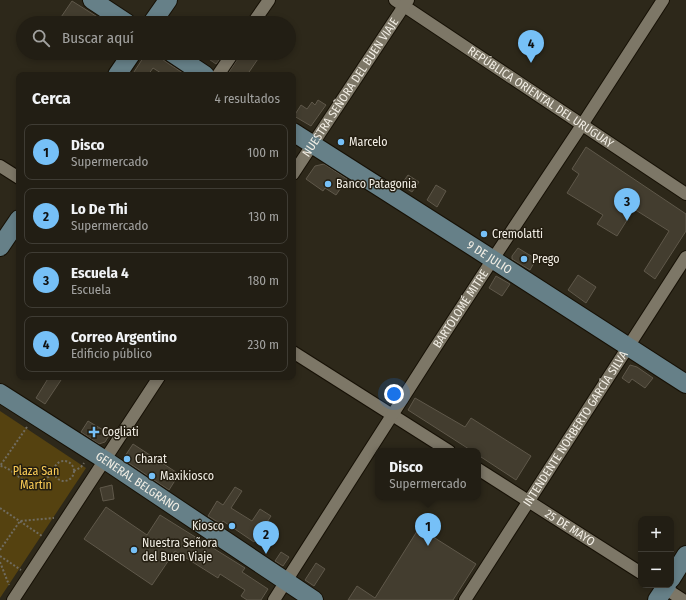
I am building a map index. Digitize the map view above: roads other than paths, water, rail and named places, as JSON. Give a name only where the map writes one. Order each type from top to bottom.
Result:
[{"type":"street","points":[[92,0],[116,16]]},
{"type":"street","points":[[157,16],[168,0]]},
{"type":"street","name":"BARTOLOMÉ MITRE","points":[[274,600],[492,259],[582,125],[663,0]]},
{"type":"street","points":[[258,16],[267,2]]},
{"type":"street","name":"REPÚBLICA ORIENTAL DEL URUGUAY","points":[[402,2],[686,194]]},
{"type":"street","name":"NUESTRA SEÑORA DEL BUEN VIAJE","points":[[296,170],[402,2]]},
{"type":"street","points":[[119,72],[127,60]]},
{"type":"street","points":[[182,60],[200,72]]},
{"type":"street","points":[[220,72],[228,60]]},
{"type":"street","name":"9 DE JULIO","points":[[296,134],[629,346],[686,384]]},
{"type":"street","points":[[0,166],[16,176]]},
{"type":"street","points":[[0,247],[16,223]]},
{"type":"street","name":"INTENDENTE NORBERTO GARCÍA SILVA","points":[[465,600],[686,257]]},
{"type":"street","points":[[296,354],[444,448]]},
{"type":"street","points":[[13,599],[157,380]]},
{"type":"street","name":"GENERAL BELGRANO","points":[[0,393],[105,460],[314,600]]},
{"type":"street","name":"25 DE MAYO","points":[[481,471],[638,571]]},
{"type":"street","points":[[674,572],[686,555]]},
{"type":"street","points":[[665,588],[683,600]]},
{"type":"place","name":"Correo Argentino","points":[[531,63]]},
{"type":"place","name":"Marcelo","points":[[341,142]]},
{"type":"place","name":"Banco Patagonia","points":[[328,184]]},
{"type":"place","name":"Escuela 4","points":[[627,221]]},
{"type":"place","name":"Cremolatti","points":[[484,234]]},
{"type":"place","name":"Prego","points":[[524,259]]},
{"type":"place","name":"Cogliati","points":[[94,432]]},
{"type":"place","name":"Charat","points":[[127,459]]},
{"type":"place","name":"Maxikiosco","points":[[152,476]]},
{"type":"place","name":"Kiosco","points":[[232,526]]},
{"type":"place","name":"Disco","points":[[428,546]]},
{"type":"place","name":"Nuestra Señora del Buen Viaje","points":[[134,550]]},
{"type":"place","name":"Lo De Thi","points":[[266,554]]},
{"type":"park label","name":"Plaza San Martín","points":[[36,478]]}]
